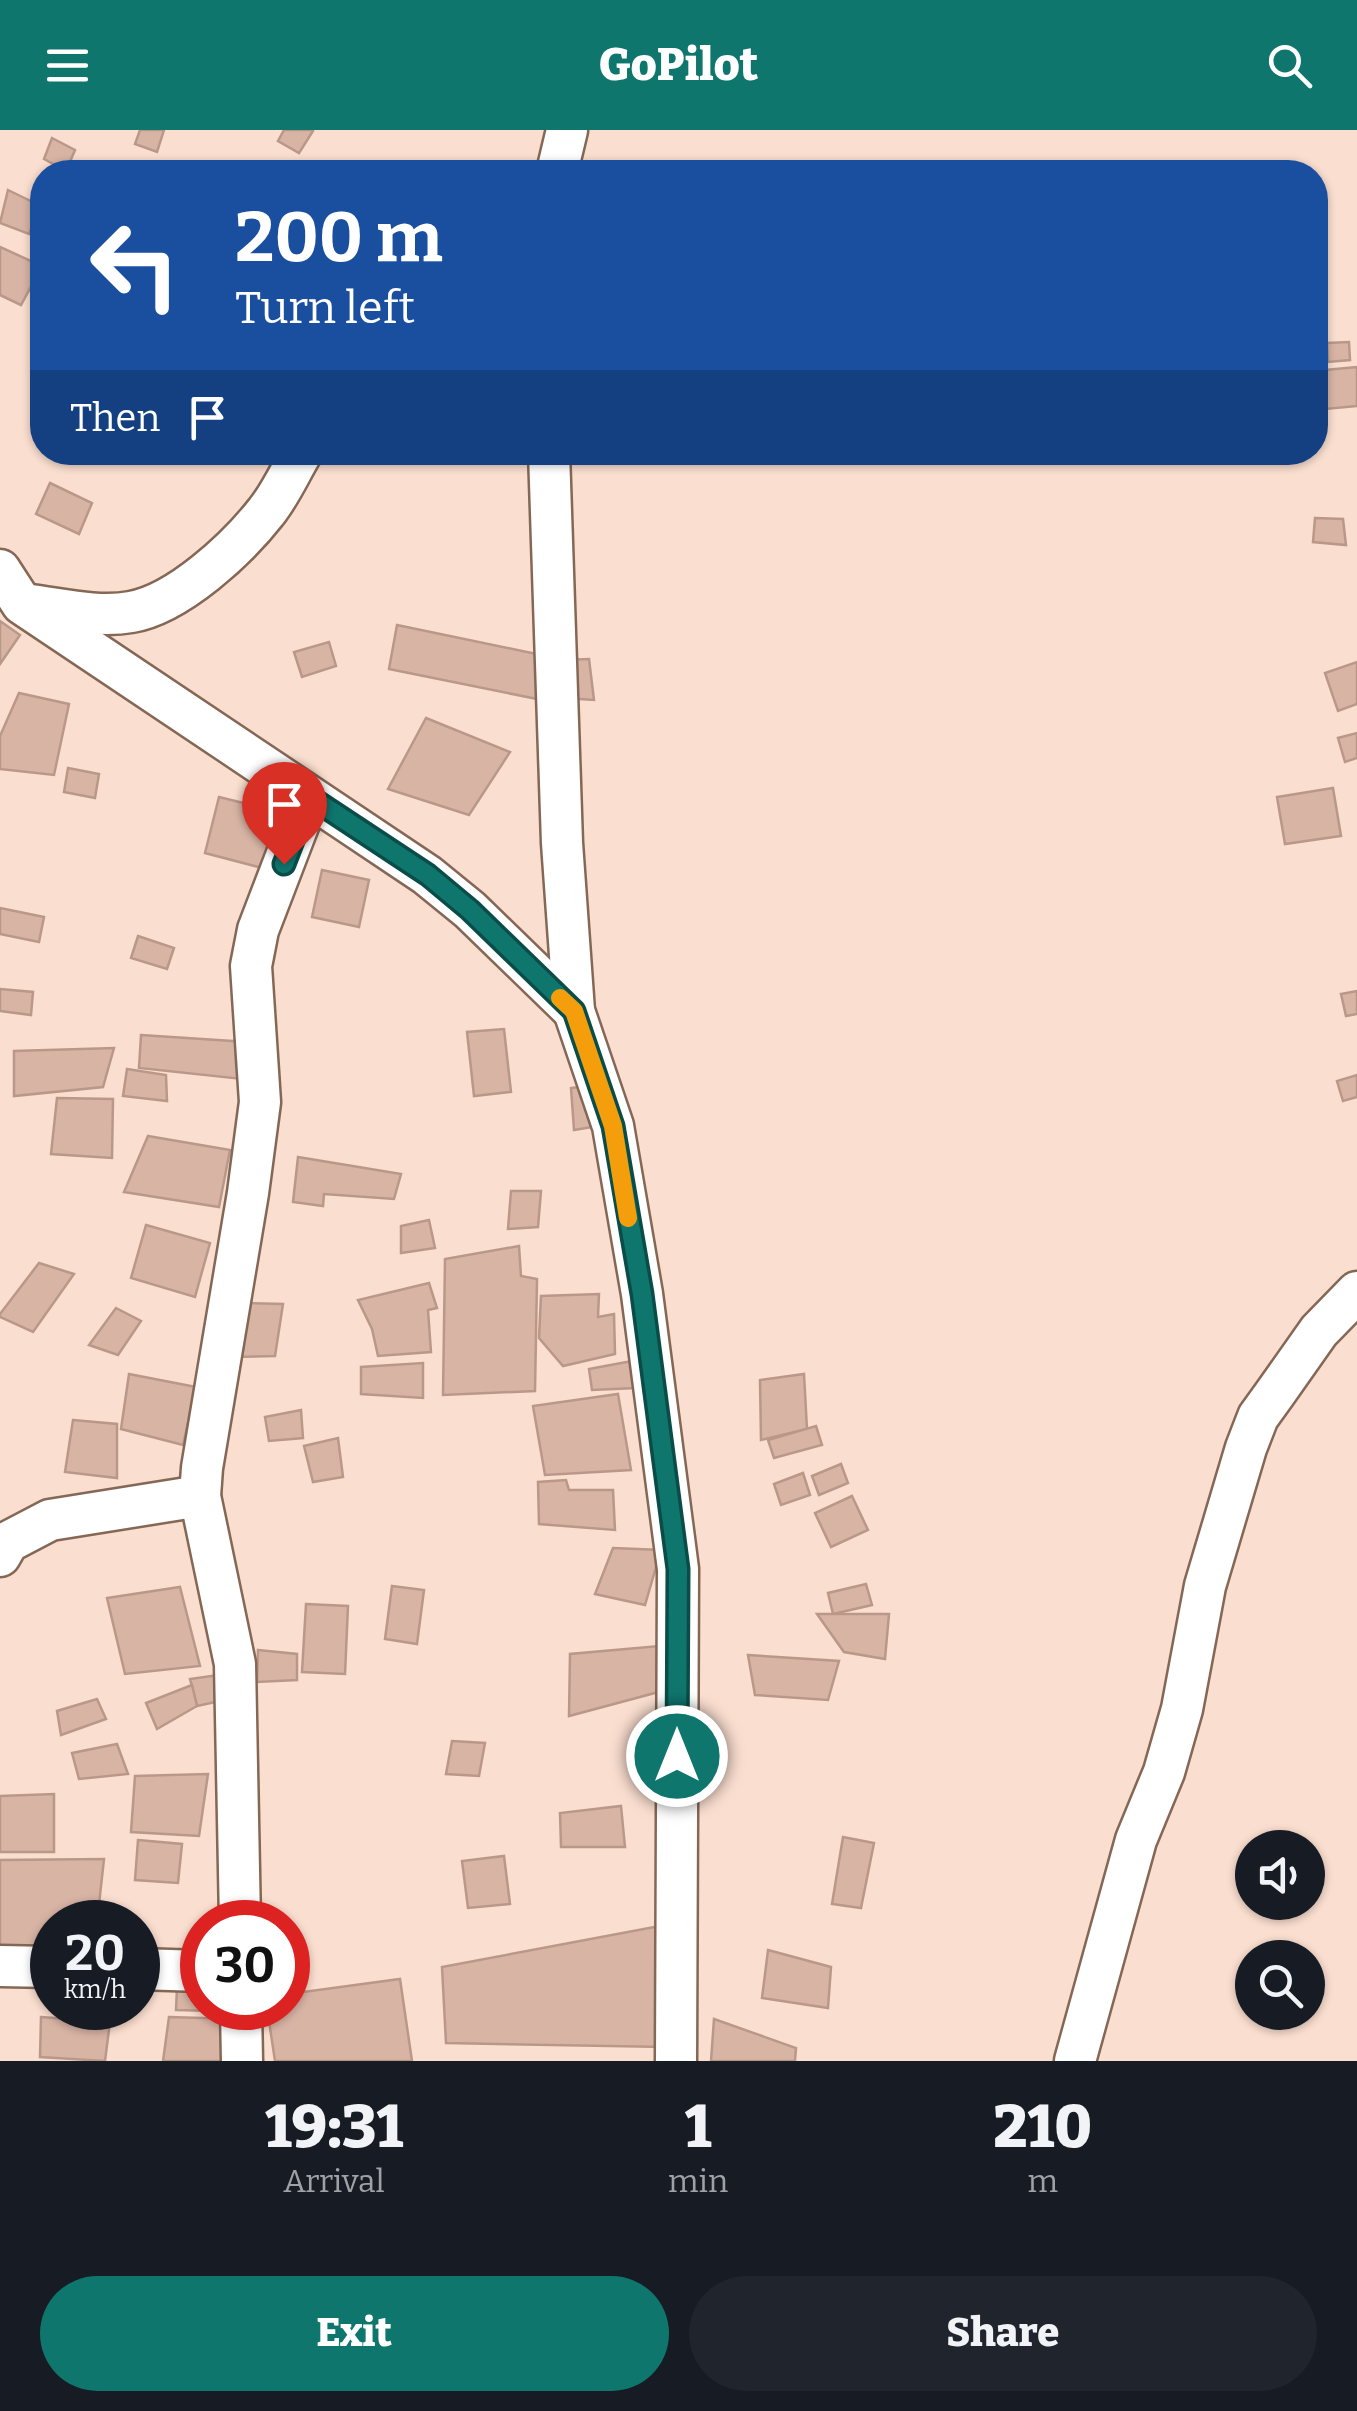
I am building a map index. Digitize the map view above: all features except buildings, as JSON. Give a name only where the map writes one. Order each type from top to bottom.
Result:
[{"type":"street","points":[[559,160],[566,130]]},
{"type":"street","points":[[22,604],[132,612],[171,596],[227,554],[268,510],[294,465]]},
{"type":"street","points":[[549,465],[562,843],[574,1011],[613,1126],[642,1294],[678,1569],[676,2061]]},
{"type":"street","points":[[0,570],[22,604],[442,887],[574,1011]]},
{"type":"street","points":[[240,1900],[235,1664],[200,1496],[260,1102],[251,966],[258,930],[310,797]]},
{"type":"street","points":[[1075,2061],[1136,1840],[1164,1772],[1182,1709],[1205,1586],[1246,1448],[1258,1418],[1319,1331],[1357,1292]]},
{"type":"street","points":[[0,1556],[8,1542],[50,1520],[200,1496]]},
{"type":"street","points":[[0,1966],[30,1967]]},
{"type":"street","points":[[242,2030],[242,2061]]},
{"type":"slow traffic","points":[[560,998],[574,1011],[613,1126],[628,1218]]},
{"type":"route","points":[[284,864],[310,797],[428,875],[470,910],[574,1011],[613,1126],[642,1294],[678,1569],[677,1756]]}]
